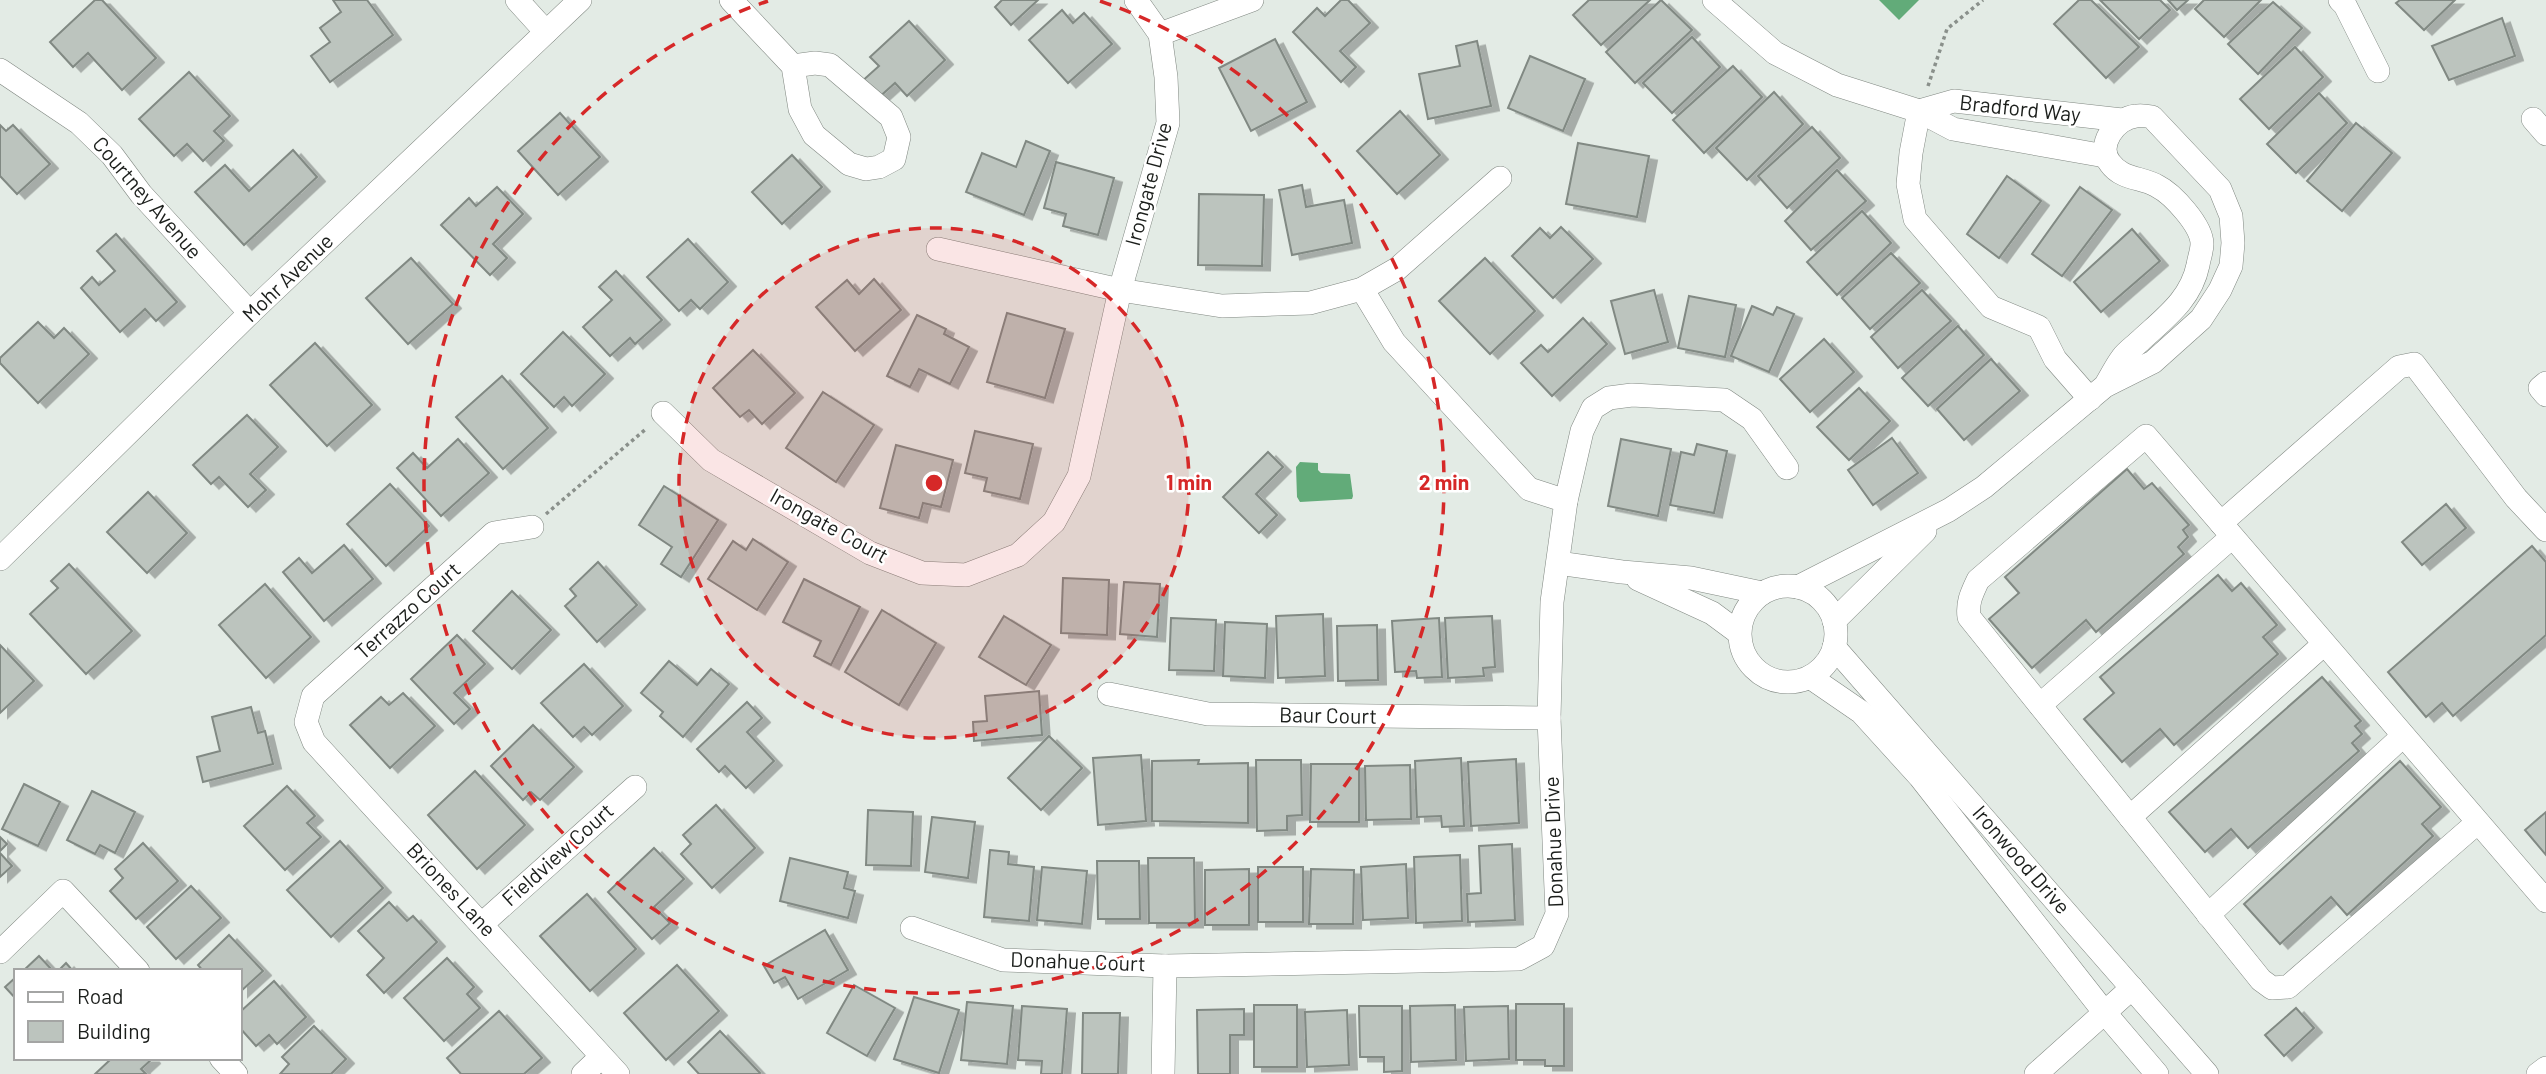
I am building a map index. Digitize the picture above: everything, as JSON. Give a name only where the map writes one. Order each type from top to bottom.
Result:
[{"type":"street","points":[[517,0],[546,32]]},
{"type":"street","name":"Mohr Avenue","points":[[0,559],[250,313],[580,0]]},
{"type":"street","points":[[731,0],[793,66],[800,109],[814,135],[849,164],[866,169],[879,167],[894,159],[899,137],[891,117],[830,65],[814,63],[793,66]]},
{"type":"street","name":"Irongate Drive","points":[[1120,290],[1168,123],[1166,77],[1160,34],[1136,0]]},
{"type":"street","points":[[1160,34],[1252,0]]},
{"type":"street","name":"Bradford Way","points":[[1714,0],[1775,53],[1837,85],[1919,111],[1953,129],[2105,156]]},
{"type":"street","points":[[2340,0],[2378,71]]},
{"type":"street","name":"Courtney Avenue","points":[[0,70],[79,123],[112,155],[141,194],[250,313]]},
{"type":"street","name":"Bradford Way","points":[[1798,587],[1948,510],[1983,487],[2098,392],[2154,362],[2201,320],[2231,266],[2231,216],[2220,189],[2152,117],[2135,116],[2122,120],[1954,101],[1919,111]]},
{"type":"street","points":[[1919,111],[1908,184],[1915,219],[1991,307],[2039,327],[2055,359],[2098,392]]},
{"type":"street","name":"Bradford Way","points":[[2098,392],[2123,356],[2179,306],[2195,283],[2203,242],[2195,225],[2175,200],[2156,185],[2122,174],[2105,156],[2111,130],[2122,120]]},
{"type":"street","points":[[938,248],[1120,290],[1222,306],[1310,303],[1362,289],[1397,269],[1500,178]]},
{"type":"street","points":[[1362,289],[1394,342],[1529,489],[1566,501]]},
{"type":"street","name":"Irongate Court","points":[[663,413],[711,460],[870,553],[922,573],[966,575],[1018,555],[1054,522],[1079,475],[1120,290]]},
{"type":"street","points":[[2040,705],[2399,367],[2407,364],[2414,364],[2516,498],[2546,530]]},
{"type":"street","points":[[2546,383],[2540,388],[2546,395]]},
{"type":"street","name":"Donahue Drive","points":[[1165,966],[1519,959],[1543,946],[1557,914],[1549,718],[1552,602],[1566,501],[1582,431],[1592,408],[1609,398],[1632,395],[1724,400],[1752,419],[1787,468]]},
{"type":"street","points":[[2478,822],[2288,987],[2272,988],[2261,980],[1969,617],[1967,606],[1978,580],[2146,436],[2546,901]]},
{"type":"street","name":"Bradford Way","points":[[1834,621],[1948,510]]},
{"type":"street","name":"Terrazzo Court","points":[[306,722],[313,695],[494,533],[531,527]]},
{"type":"street","points":[[1558,564],[1691,578],[1762,593],[1786,586],[1798,587],[1820,598],[1834,621],[1836,634],[1829,659],[1810,677],[1784,682],[1760,674],[1744,655],[1739,633],[1745,611],[1762,593]]},
{"type":"street","points":[[1622,572],[1712,613],[1739,633]]},
{"type":"street","points":[[2130,817],[2325,644]]},
{"type":"street","name":"Ironwood Drive","points":[[1834,647],[2207,1074]]},
{"type":"street","name":"Ironwood Drive","points":[[1810,677],[1861,712],[1920,777],[2105,1013],[2157,1074]]},
{"type":"street","name":"Baur Court","points":[[1109,694],[1208,714],[1549,718]]},
{"type":"street","name":"Briones Lane","points":[[306,722],[314,742],[618,1074]]},
{"type":"street","points":[[2208,915],[2403,736]]},
{"type":"street","name":"Fieldview Court","points":[[482,924],[635,787]]},
{"type":"street","points":[[0,952],[63,891],[136,969]]},
{"type":"street","name":"Donahue Court","points":[[912,928],[1003,960],[1165,966]]},
{"type":"street","points":[[1163,1074],[1165,966]]},
{"type":"street","points":[[2036,1074],[2132,988]]},
{"type":"street","points":[[583,1074],[601,1057]]},
{"type":"street","points":[[223,1060],[236,1074]]},
{"type":"path","points":[[1919,111],[1947,29],[1983,0]]},
{"type":"path","points":[[531,527],[663,413]]},
{"type":"shaded area","points":[[1879,0],[1919,0],[1899,20]]},
{"type":"shaded area","points":[[1300,462],[1318,463],[1321,473],[1350,474],[1352,499],[1300,502],[1297,497],[1296,467]]},
{"type":"building","points":[[95,0],[102,0],[156,58],[122,90],[88,53],[73,67],[50,42]]},
{"type":"building","points":[[333,0],[367,0],[393,35],[330,82],[311,56],[330,42],[320,28],[341,12]]},
{"type":"building","points":[[1002,0],[1038,0],[1011,25],[995,7]]},
{"type":"building","points":[[1341,0],[1348,0],[1370,23],[1340,51],[1356,67],[1341,82],[1293,32],[1317,8],[1325,16]]},
{"type":"building","points":[[1589,0],[1650,0],[1601,45],[1573,15]]},
{"type":"building","points":[[1661,0],[1692,30],[1635,83],[1606,52]]},
{"type":"building","points":[[2079,0],[2091,0],[2139,47],[2106,78],[2054,24]]},
{"type":"building","points":[[2100,0],[2160,0],[2170,10],[2139,39]]},
{"type":"building","points":[[2168,0],[2188,0],[2177,10]]},
{"type":"building","points":[[2204,0],[2261,0],[2224,37],[2195,9]]},
{"type":"building","points":[[2400,0],[2455,0],[2424,30],[2396,3]]},
{"type":"building","points":[[2273,2],[2302,28],[2258,74],[2228,44]]},
{"type":"building","points":[[1062,10],[1073,23],[1084,13],[1112,44],[1068,83],[1029,40]]},
{"type":"building","points":[[2502,18],[2515,56],[2449,80],[2432,46]]},
{"type":"building","points":[[909,21],[945,60],[907,96],[895,83],[876,100],[860,83],[879,66],[870,57]]},
{"type":"building","points":[[1692,37],[1720,67],[1672,113],[1643,83]]},
{"type":"building","points":[[1275,39],[1307,102],[1251,131],[1219,68]]},
{"type":"building","points":[[1477,41],[1491,106],[1428,119],[1419,74],[1460,66],[1456,46]]},
{"type":"building","points":[[2295,47],[2323,77],[2269,129],[2240,99]]},
{"type":"building","points":[[1530,56],[1585,79],[1563,131],[1508,108]]},
{"type":"building","points":[[1733,66],[1762,97],[1704,153],[1673,120]]},
{"type":"building","points":[[189,72],[230,116],[214,131],[224,141],[203,161],[187,144],[174,156],[139,119]]},
{"type":"building","points":[[1774,92],[1803,124],[1747,180],[1716,148]]},
{"type":"building","points":[[2319,93],[2347,123],[2296,173],[2267,144]]},
{"type":"building","points":[[1400,111],[1440,155],[1397,194],[1357,151]]},
{"type":"building","points":[[560,113],[600,157],[558,195],[518,151]]},
{"type":"building","points":[[2356,123],[2392,153],[2342,211],[2307,181]]},
{"type":"building","points":[[0,125],[6,131],[13,125],[50,164],[17,194],[0,176]]},
{"type":"building","points":[[1812,127],[1840,158],[1787,208],[1758,176]]},
{"type":"building","points":[[1026,141],[1050,151],[1024,215],[966,192],[982,153],[1016,167]]},
{"type":"building","points":[[1578,143],[1649,156],[1637,217],[1566,204]]},
{"type":"building","points":[[293,150],[317,177],[244,245],[195,192],[225,165],[249,191]]},
{"type":"building","points":[[792,155],[822,187],[782,224],[752,192]]},
{"type":"building","points":[[1056,162],[1114,178],[1098,235],[1063,226],[1066,214],[1044,208]]},
{"type":"building","points":[[1837,170],[1866,201],[1811,250],[1785,221]]},
{"type":"building","points":[[2007,176],[2041,201],[1999,258],[1967,234]]},
{"type":"building","points":[[1302,185],[1306,207],[1344,200],[1352,243],[1292,255],[1279,190]]},
{"type":"building","points":[[497,187],[523,214],[493,244],[507,258],[490,275],[441,225],[469,198],[476,206]]},
{"type":"building","points":[[2080,187],[2112,210],[2062,276],[2032,254]]},
{"type":"building","points":[[1199,194],[1264,195],[1262,266],[1198,265]]},
{"type":"building","points":[[1862,211],[1891,243],[1837,295],[1807,262]]},
{"type":"building","points":[[1561,227],[1593,259],[1553,298],[1512,256],[1540,228],[1550,238]]},
{"type":"building","points":[[2132,229],[2160,261],[2101,312],[2074,282]]},
{"type":"building","points":[[116,234],[177,302],[156,321],[145,309],[120,332],[81,288],[92,277],[99,285],[115,271],[97,251]]},
{"type":"building","points":[[688,239],[728,282],[700,309],[691,300],[679,311],[647,277]]},
{"type":"building","points":[[1891,253],[1920,283],[1870,329],[1842,298]]},
{"type":"building","points":[[411,258],[453,304],[408,344],[366,298]]},
{"type":"building","points":[[1485,258],[1535,311],[1490,354],[1439,301]]},
{"type":"building","points":[[616,271],[662,320],[635,344],[630,338],[610,356],[583,327],[612,300],[599,287]]},
{"type":"building","points":[[874,279],[901,310],[855,351],[816,307],[847,280],[859,294]]},
{"type":"building","points":[[1654,290],[1668,342],[1625,354],[1611,301]]},
{"type":"building","points":[[1922,290],[1951,321],[1898,368],[1871,337]]},
{"type":"building","points":[[1689,296],[1736,305],[1725,357],[1678,348]]},
{"type":"building","points":[[1752,306],[1773,315],[1777,307],[1794,314],[1769,372],[1731,356]]},
{"type":"building","points":[[1007,313],[1065,329],[1045,398],[987,382]]},
{"type":"building","points":[[917,315],[946,329],[944,334],[969,347],[950,384],[919,369],[910,387],[887,376]]},
{"type":"building","points":[[1583,318],[1607,344],[1552,396],[1521,363],[1541,345],[1548,352]]},
{"type":"building","points":[[38,322],[54,338],[64,328],[89,354],[38,403],[0,363],[0,358]]},
{"type":"building","points":[[1958,326],[1984,355],[1928,406],[1902,378]]},
{"type":"building","points":[[563,332],[605,374],[572,406],[564,397],[554,407],[521,374]]},
{"type":"building","points":[[1824,339],[1854,372],[1810,412],[1780,379]]},
{"type":"building","points":[[315,343],[372,405],[327,446],[270,385]]},
{"type":"building","points":[[753,350],[795,393],[762,424],[749,410],[740,417],[713,388]]},
{"type":"building","points":[[1991,359],[2020,391],[1964,440],[1937,409]]},
{"type":"building","points":[[502,376],[548,428],[503,469],[456,417]]},
{"type":"building","points":[[1859,388],[1890,421],[1849,460],[1817,427]]},
{"type":"building","points":[[823,392],[874,425],[836,482],[786,448]]},
{"type":"building","points":[[247,415],[278,447],[250,474],[266,490],[248,507],[219,477],[211,484],[193,465]]},
{"type":"building","points":[[975,431],[1033,444],[1020,499],[984,491],[987,478],[965,473]]},
{"type":"building","points":[[1892,438],[1918,473],[1873,505],[1848,470]]},
{"type":"building","points":[[458,439],[489,473],[441,516],[397,468],[413,453],[427,468]]},
{"type":"building","points":[[1621,439],[1671,449],[1658,516],[1608,506]]},
{"type":"building","points":[[1697,444],[1727,451],[1714,513],[1670,505],[1681,452],[1694,455]]},
{"type":"building","points":[[896,445],[953,460],[941,507],[923,503],[919,518],[880,508]]},
{"type":"building","points":[[1268,452],[1283,467],[1256,494],[1277,515],[1259,533],[1223,497]]},
{"type":"building","points":[[2127,469],[2144,489],[2152,483],[2189,525],[2183,530],[2188,537],[2178,547],[2184,554],[2096,632],[2086,620],[2032,668],[1989,619],[2019,593],[2005,577]]},
{"type":"building","points":[[390,484],[429,526],[386,566],[347,524]]},
{"type":"building","points":[[664,486],[718,520],[681,577],[661,564],[672,547],[639,525]]},
{"type":"building","points":[[148,492],[187,533],[147,573],[107,532]]},
{"type":"building","points":[[2446,504],[2466,528],[2422,565],[2402,542]]},
{"type":"building","points":[[753,539],[788,562],[757,610],[708,579],[733,541],[746,550]]},
{"type":"building","points":[[344,545],[373,579],[324,621],[283,572],[299,558],[312,573]]},
{"type":"building","points":[[2532,546],[2546,562],[2546,635],[2453,716],[2442,703],[2426,717],[2388,672]]},
{"type":"building","points":[[598,562],[637,605],[597,642],[565,606],[576,596],[570,589]]},
{"type":"building","points":[[69,564],[132,631],[86,674],[30,614],[58,588],[51,581]]},
{"type":"building","points":[[2218,575],[2232,591],[2241,583],[2277,625],[2263,637],[2278,654],[2174,745],[2160,729],[2122,762],[2084,719],[2114,693],[2100,677]]},
{"type":"building","points":[[1063,578],[1109,580],[1107,635],[1061,633]]},
{"type":"building","points":[[804,579],[860,607],[831,665],[814,656],[821,641],[783,622]]},
{"type":"building","points":[[1124,582],[1160,584],[1157,637],[1120,634]]},
{"type":"building","points":[[265,584],[311,637],[266,678],[219,625]]},
{"type":"building","points":[[512,591],[551,630],[512,669],[473,631]]},
{"type":"building","points":[[882,610],[936,643],[899,705],[845,672]]},
{"type":"building","points":[[1323,614],[1325,676],[1278,678],[1276,616]]},
{"type":"building","points":[[1004,616],[1051,645],[1026,685],[979,657]]},
{"type":"building","points":[[1492,616],[1495,667],[1483,668],[1484,676],[1448,678],[1445,618]]},
{"type":"building","points":[[1171,618],[1216,620],[1214,671],[1169,670]]},
{"type":"building","points":[[1439,618],[1442,677],[1417,678],[1416,671],[1395,672],[1392,621]]},
{"type":"building","points":[[1225,622],[1267,624],[1265,678],[1223,676]]},
{"type":"building","points":[[1377,625],[1378,680],[1338,681],[1337,626]]},
{"type":"building","points":[[457,635],[485,664],[454,693],[470,709],[454,724],[411,679]]},
{"type":"building","points":[[0,645],[34,681],[0,713]]},
{"type":"building","points":[[669,661],[697,685],[711,669],[729,684],[683,737],[660,716],[663,712],[641,693]]},
{"type":"building","points":[[584,664],[623,706],[592,735],[584,727],[573,737],[541,703]]},
{"type":"building","points":[[2322,677],[2361,721],[2355,726],[2362,734],[2352,743],[2359,751],[2248,848],[2231,829],[2205,852],[2169,812]]},
{"type":"building","points":[[1039,691],[1042,735],[974,741],[973,722],[987,721],[985,696]]},
{"type":"building","points":[[403,693],[435,726],[390,768],[350,725],[381,697],[389,705]]},
{"type":"building","points":[[747,702],[762,718],[747,732],[774,761],[746,788],[725,766],[719,772],[697,749]]},
{"type":"building","points":[[251,707],[258,733],[265,731],[273,764],[203,782],[197,757],[220,751],[212,717]]},
{"type":"building","points":[[533,725],[574,767],[540,800],[531,792],[523,800],[491,766]]},
{"type":"building","points":[[1049,736],[1082,768],[1041,810],[1008,778]]},
{"type":"building","points":[[1141,755],[1146,821],[1098,825],[1093,758]]},
{"type":"building","points":[[1461,758],[1464,826],[1442,827],[1441,816],[1417,817],[1415,761]]},
{"type":"building","points":[[1516,759],[1519,823],[1471,826],[1468,762]]},
{"type":"building","points":[[1199,760],[1198,764],[1248,763],[1248,823],[1152,821],[1152,761]]},
{"type":"building","points":[[1256,760],[1301,760],[1302,815],[1287,816],[1287,830],[1257,831]]},
{"type":"building","points":[[2400,761],[2441,807],[2422,824],[2433,836],[2347,915],[2331,897],[2280,944],[2244,904]]},
{"type":"building","points":[[1311,764],[1359,764],[1359,822],[1310,822]]},
{"type":"building","points":[[1410,765],[1411,819],[1366,820],[1365,766]]},
{"type":"building","points":[[475,771],[525,825],[477,869],[428,815]]},
{"type":"building","points":[[24,784],[60,802],[38,846],[2,829]]},
{"type":"building","points":[[287,786],[315,816],[307,823],[321,837],[285,870],[244,826]]},
{"type":"building","points":[[92,791],[135,812],[115,853],[100,845],[95,854],[67,840]]},
{"type":"building","points":[[716,805],[755,848],[712,888],[681,854],[691,844],[683,835]]},
{"type":"building","points":[[868,810],[913,812],[911,866],[866,865]]},
{"type":"building","points":[[2546,812],[2546,855],[2525,830]]},
{"type":"building","points":[[932,817],[975,822],[968,878],[925,872]]},
{"type":"building","points":[[0,837],[7,844],[0,851]]},
{"type":"building","points":[[340,841],[383,888],[331,937],[287,890]]},
{"type":"building","points":[[143,843],[178,881],[136,919],[110,891],[123,878],[115,869]]},
{"type":"building","points":[[1512,844],[1515,920],[1468,922],[1467,894],[1481,893],[1479,846]]},
{"type":"building","points":[[654,848],[684,879],[654,907],[670,923],[652,939],[608,892]]},
{"type":"building","points":[[990,850],[1009,852],[1008,864],[1034,867],[1029,921],[984,917]]},
{"type":"building","points":[[0,853],[12,866],[0,877]]},
{"type":"building","points":[[1460,855],[1462,921],[1416,923],[1414,857]]},
{"type":"building","points":[[790,858],[848,872],[844,888],[855,891],[848,918],[780,901]]},
{"type":"building","points":[[1148,858],[1194,858],[1195,923],[1149,923]]},
{"type":"building","points":[[1097,861],[1139,861],[1140,919],[1098,919]]},
{"type":"building","points":[[1406,864],[1408,918],[1363,920],[1361,867]]},
{"type":"building","points":[[1042,867],[1087,871],[1082,924],[1037,920]]},
{"type":"building","points":[[1258,867],[1303,867],[1303,922],[1258,922]]},
{"type":"building","points":[[1249,869],[1249,925],[1205,925],[1205,870]]},
{"type":"building","points":[[1311,869],[1354,870],[1353,924],[1309,924]]},
{"type":"building","points":[[191,886],[221,918],[176,959],[147,927]]},
{"type":"building","points":[[587,894],[636,949],[590,991],[540,936]]},
{"type":"building","points":[[389,902],[407,921],[413,916],[437,942],[384,993],[367,975],[384,958],[358,931]]},
{"type":"building","points":[[825,930],[848,970],[798,999],[785,977],[774,983],[764,966]]},
{"type":"building","points":[[229,935],[263,971],[242,990],[242,969],[201,969],[198,965]]},
{"type":"building","points":[[39,956],[51,969],[25,969]]},
{"type":"building","points":[[447,958],[474,987],[467,994],[480,1008],[444,1041],[404,998]]},
{"type":"building","points":[[66,963],[71,969],[60,969]]},
{"type":"building","points":[[677,965],[719,1011],[666,1060],[624,1013]]},
{"type":"building","points":[[14,979],[14,997],[5,987]]},
{"type":"building","points":[[274,981],[306,1017],[277,1044],[269,1035],[256,1046],[242,1030],[242,1010]]},
{"type":"building","points":[[854,985],[895,1008],[867,1056],[827,1033]]},
{"type":"building","points":[[914,997],[959,1010],[939,1073],[894,1059]]},
{"type":"building","points":[[967,1002],[1013,1006],[1007,1064],[961,1060]]},
{"type":"building","points":[[1516,1004],[1564,1004],[1564,1066],[1545,1066],[1545,1060],[1516,1060]]},
{"type":"building","points":[[1254,1005],[1297,1005],[1297,1067],[1254,1067]]},
{"type":"building","points":[[1455,1005],[1456,1060],[1411,1062],[1410,1006]]},
{"type":"building","points":[[1022,1006],[1067,1009],[1062,1074],[1041,1074],[1042,1061],[1018,1060]]},
{"type":"building","points":[[1359,1006],[1402,1006],[1402,1071],[1384,1072],[1384,1057],[1360,1057]]},
{"type":"building","points":[[1508,1006],[1509,1059],[1466,1061],[1464,1007]]},
{"type":"building","points":[[2296,1008],[2314,1028],[2284,1056],[2265,1035]]},
{"type":"building","points":[[1244,1009],[1244,1035],[1230,1035],[1230,1074],[1198,1074],[1197,1010]]},
{"type":"building","points":[[1347,1010],[1349,1065],[1307,1067],[1305,1012]]},
{"type":"building","points":[[499,1011],[542,1058],[524,1074],[461,1074],[447,1058]]},
{"type":"building","points":[[1083,1013],[1120,1013],[1118,1074],[1082,1074]]},
{"type":"building","points":[[314,1026],[346,1059],[331,1074],[280,1074],[289,1064],[282,1057]]},
{"type":"building","points":[[720,1031],[759,1074],[699,1074],[688,1062]]},
{"type":"building","points":[[110,1060],[151,1060],[141,1069],[146,1074],[95,1074]]}]
